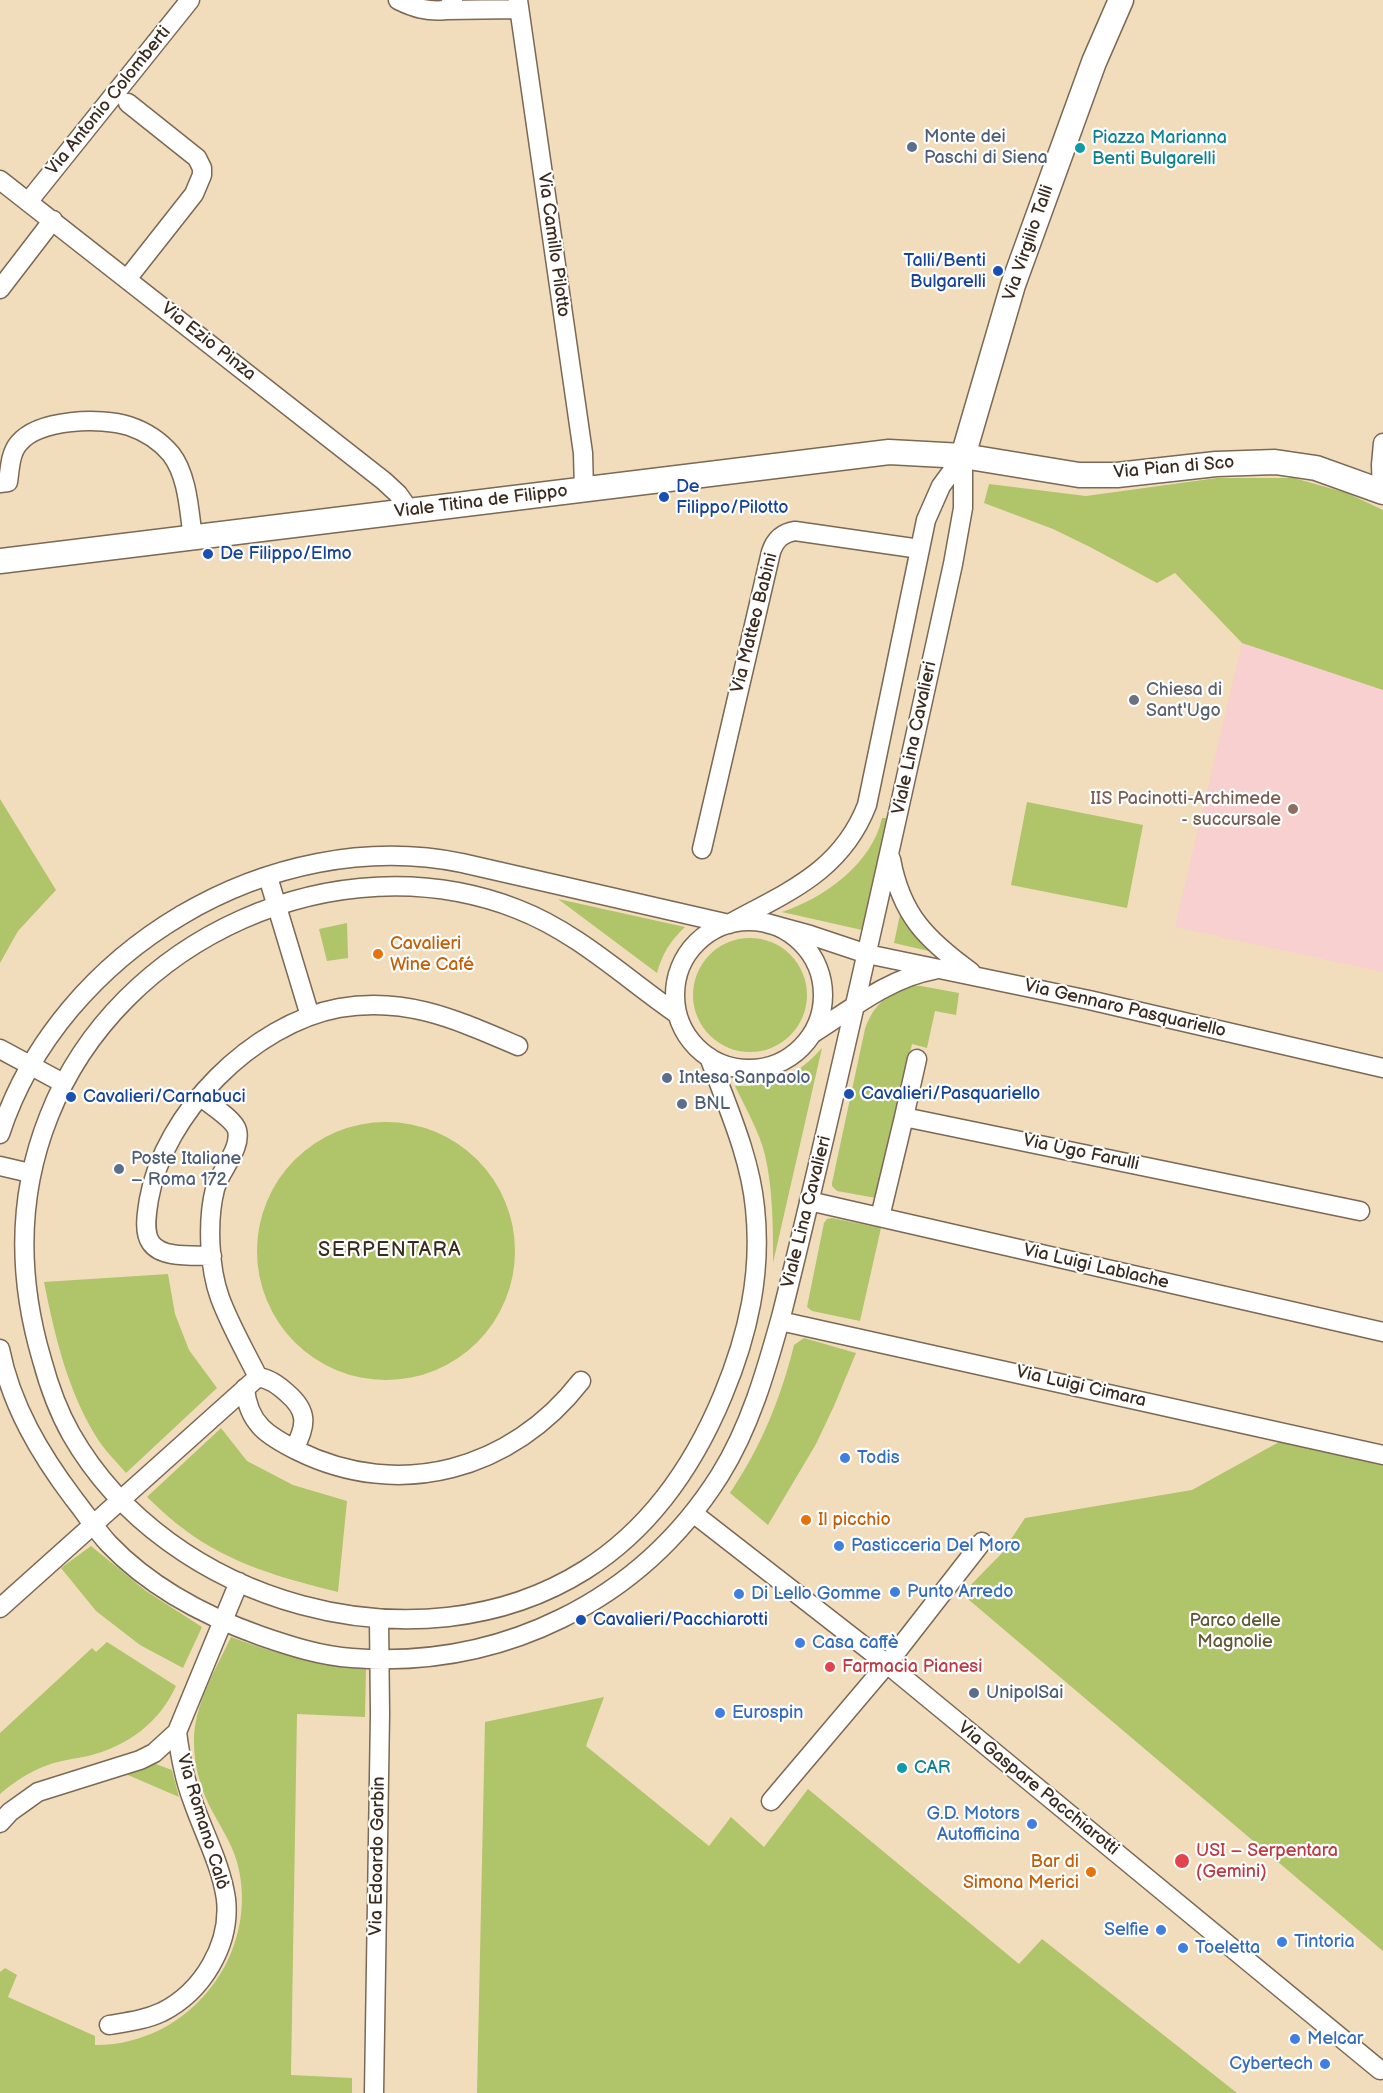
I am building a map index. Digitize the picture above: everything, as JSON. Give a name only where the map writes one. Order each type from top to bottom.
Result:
[{"type":"street","name":"Via Antonio Colomberti","points":[[28,202],[190,0]]},
{"type":"street","points":[[398,0],[423,10],[450,5],[519,4]]},
{"type":"street","name":"Via Virgilio Talli","points":[[963,456],[1013,285],[1094,63],[1121,0]]},
{"type":"street","name":"Via Camillo Pilotto","points":[[519,4],[583,453],[584,490]]},
{"type":"street","points":[[127,279],[194,194],[202,175],[200,162],[193,154],[128,103]]},
{"type":"street","name":"Via Ezio Pinza","points":[[0,180],[384,481],[398,494],[410,511]]},
{"type":"street","points":[[0,289],[53,220]]},
{"type":"street","points":[[0,483],[8,482],[14,450],[21,440],[33,432],[49,426],[86,422],[128,426],[156,440],[174,459],[181,476],[193,538]]},
{"type":"street","points":[[1383,443],[1381,465],[1383,492]]},
{"type":"street","name":"Viale Titina de Filippo","points":[[0,561],[877,453],[908,452],[963,456]]},
{"type":"street","name":"Via Pian di Sco","points":[[963,456],[1061,473],[1098,475],[1216,464],[1275,462],[1316,468],[1383,492]]},
{"type":"street","name":"Viale Lina Cavalieri","points":[[729,924],[790,892],[820,872],[847,843],[862,818],[870,796],[926,520],[934,499],[963,456]]},
{"type":"street","name":"Viale Lina Cavalieri","points":[[0,1349],[14,1396],[28,1429],[60,1481],[113,1548],[138,1570],[179,1598],[222,1621],[279,1642],[324,1654],[351,1658],[434,1658],[466,1652],[521,1637],[571,1615],[639,1569],[693,1513],[720,1476],[757,1396],[780,1321],[855,1007],[960,529],[963,500],[963,456]]},
{"type":"street","name":"Via Matteo Babini","points":[[702,849],[771,552],[776,541],[784,534],[795,531],[920,549]]},
{"type":"street","points":[[890,852],[896,882],[903,903],[911,916],[942,950],[975,975]]},
{"type":"street","points":[[0,1134],[31,1065],[77,1003],[108,971],[163,925],[201,903],[268,877],[321,863],[365,856],[400,855],[432,858],[729,924],[754,921],[779,927],[801,943],[817,967],[821,980],[822,1008],[812,1034],[803,1046],[779,1063],[765,1067],[736,1068],[722,1064],[708,1057],[689,1038],[678,1014],[676,986],[685,958],[704,937],[729,924]]},
{"type":"street","points":[[268,877],[310,1016]]},
{"type":"street","name":"Viale Lina Cavalieri","points":[[678,1014],[597,955],[543,921],[519,910],[469,894],[414,886],[379,886],[327,892],[276,906],[234,923],[199,941],[148,977],[105,1022],[63,1083],[47,1120],[30,1173],[23,1248],[28,1297],[39,1350],[54,1398],[75,1440],[122,1500],[171,1543],[238,1582],[296,1603],[379,1619],[419,1620],[459,1617],[493,1610],[533,1597],[583,1572],[627,1539],[671,1490],[703,1439],[743,1343],[752,1305],[756,1260],[754,1198],[743,1153],[708,1057]]},
{"type":"street","name":"Via Gennaro Pasquariello","points":[[766,923],[867,954],[1089,1000],[1383,1068]]},
{"type":"street","points":[[812,1034],[901,980],[940,969]]},
{"type":"street","points":[[212,1256],[172,1253],[156,1249],[149,1240],[147,1224],[151,1190],[162,1155],[179,1124],[200,1096],[226,1069],[251,1049],[310,1016],[339,1008],[369,1004],[409,1007],[447,1016],[518,1046]]},
{"type":"street","points":[[0,1049],[63,1083]]},
{"type":"street","points":[[880,1217],[917,1059]]},
{"type":"street","points":[[200,1096],[231,1121],[238,1131],[234,1152],[219,1176],[213,1199],[212,1256],[219,1296],[252,1383],[248,1406],[253,1419],[267,1433],[294,1449],[332,1465],[374,1474],[413,1475],[458,1468],[490,1455],[519,1439],[560,1406],[581,1381]]},
{"type":"street","name":"Via Ugo Farulli","points":[[904,1117],[1360,1211]]},
{"type":"street","points":[[0,1166],[30,1173]]},
{"type":"street","name":"Via Luigi Lablache","points":[[810,1201],[1383,1332]]},
{"type":"street","name":"Via Luigi Cimara","points":[[780,1321],[1383,1455]]},
{"type":"street","points":[[0,1608],[252,1383],[277,1385],[297,1403],[303,1412],[302,1431],[294,1449]]},
{"type":"street","name":"Via Gaspare Pacchiarotti","points":[[693,1513],[887,1664],[1382,2071]]},
{"type":"street","points":[[627,1539],[639,1569]]},
{"type":"street","points":[[771,1801],[887,1664],[982,1542]]},
{"type":"street","name":"Via Romano Calò","points":[[0,1823],[10,1812],[38,1792],[140,1760],[154,1753],[177,1732],[238,1582]]},
{"type":"street","name":"Via Edoardo Garbin","points":[[374,2093],[380,1726],[379,1619]]},
{"type":"street","name":"Via Romano Calò","points":[[109,2025],[150,2017],[176,2003],[198,1983],[209,1968],[224,1933],[226,1907],[223,1887],[189,1790],[177,1732]]},
{"type":"shaded area","name":"IIS Pacinotti-Archimede - succursale","points":[[1242,643],[1383,690],[1383,972],[1175,927]]},
{"type":"green space","points":[[1217,478],[1294,478],[1347,493],[1383,510],[1383,690],[1242,643],[1175,573],[1157,583],[1053,529],[984,503],[989,484],[1086,496]]},
{"type":"green space","points":[[0,799],[56,890],[18,931],[0,963]]},
{"type":"green space","points":[[1027,802],[1143,825],[1127,908],[1011,885]]},
{"type":"green space","points":[[882,818],[888,818],[862,930],[782,912],[814,898],[844,877],[868,850],[877,835]]},
{"type":"green space","points":[[558,899],[685,927],[668,948],[657,973]]},
{"type":"green space","points":[[901,910],[937,953],[894,943]]},
{"type":"green space","points":[[347,923],[348,958],[327,961],[319,929]]},
{"type":"green space","points":[[750,938],[772,942],[782,947],[798,963],[803,973],[807,995],[803,1017],[798,1027],[782,1043],[772,1048],[750,1052],[728,1048],[718,1043],[702,1027],[697,1017],[693,995],[697,973],[702,963],[718,947],[728,942]]},
{"type":"green space","points":[[907,986],[921,986],[959,993],[956,1015],[935,1011],[927,1048],[912,1044],[876,1198],[837,1191],[832,1183],[865,1029],[876,1008],[892,994]]},
{"type":"green space","points":[[822,1048],[773,1263],[773,1223],[768,1168],[756,1129],[735,1086],[773,1082],[783,1078],[794,1073]]},
{"type":"green space","points":[[386,1122],[411,1125],[447,1137],[468,1151],[486,1169],[505,1202],[512,1226],[515,1251],[512,1276],[500,1312],[486,1333],[468,1351],[435,1370],[411,1377],[386,1380],[361,1377],[325,1365],[304,1351],[286,1333],[267,1300],[260,1276],[257,1251],[260,1226],[272,1190],[286,1169],[304,1151],[337,1132],[361,1125]]},
{"type":"green space","points":[[832,1218],[881,1228],[860,1321],[812,1311],[807,1307],[824,1223],[827,1219]]},
{"type":"green space","points":[[168,1274],[175,1314],[189,1350],[217,1388],[126,1473],[99,1441],[79,1404],[58,1344],[44,1282]]},
{"type":"green space","points":[[804,1338],[856,1353],[816,1444],[768,1525],[730,1493],[769,1422],[794,1345]]},
{"type":"green space","points":[[221,1428],[247,1461],[293,1485],[347,1501],[338,1592],[278,1576],[220,1552],[180,1526],[147,1497]]},
{"type":"green space","name":"Parco delle Magnolie","points":[[1279,1442],[1383,1465],[1383,1951],[962,1594],[1002,1553],[1025,1518],[1192,1490]]},
{"type":"green space","points":[[91,1546],[146,1591],[202,1627],[183,1668],[140,1645],[96,1611],[61,1568]]},
{"type":"green space","points":[[231,1637],[297,1657],[366,1667],[365,1717],[297,1714],[291,2075],[352,2078],[352,2093],[0,2093],[0,1972],[5,1968],[17,1975],[8,1997],[95,2036],[95,2045],[129,2041],[160,2030],[188,2012],[211,1988],[228,1960],[239,1929],[242,1896],[237,1862],[203,1790],[196,1767],[194,1743],[201,1702]]},
{"type":"green space","points":[[107,1642],[176,1686],[161,1711],[141,1731],[116,1746],[103,1752],[41,1767],[22,1777],[0,1794],[0,1733],[92,1648],[96,1652]]},
{"type":"green space","points":[[604,1697],[586,1746],[709,1846],[731,1817],[764,1847],[808,1789],[1019,1964],[1042,1939],[1237,2093],[477,2093],[485,1722]]},
{"type":"green space","points":[[145,1760],[172,1770],[179,1797],[121,1772]]},
{"type":"place","name":"Monte dei Paschi di Siena","points":[[912,147]]},
{"type":"place","name":"Piazza Marianna Benti Bulgarelli","points":[[1080,148]]},
{"type":"place","name":"Talli/Benti Bulgarelli","points":[[998,271]]},
{"type":"place","name":"De Filippo/Pilotto","points":[[664,497]]},
{"type":"place","name":"De Filippo/Elmo","points":[[208,554]]},
{"type":"place","name":"Chiesa di Sant'Ugo","points":[[1134,700]]},
{"type":"place","name":"IIS Pacinotti-Archimede - succursale","points":[[1293,809]]},
{"type":"place","name":"Cavalieri Wine Café","points":[[378,954]]},
{"type":"place","name":"Intesa Sanpaolo","points":[[667,1078]]},
{"type":"place","name":"Cavalieri/Pasquariello","points":[[849,1094]]},
{"type":"place","name":"Cavalieri/Carnabuci","points":[[71,1097]]},
{"type":"place","name":"BNL","points":[[682,1104]]},
{"type":"place","name":"Poste Italiane – Roma 172","points":[[119,1169]]},
{"type":"place","name":"Todis","points":[[845,1458]]},
{"type":"place","name":"Il picchio","points":[[806,1520]]},
{"type":"place","name":"Pasticceria Del Moro","points":[[839,1546]]},
{"type":"place","name":"Punto Arredo","points":[[895,1592]]},
{"type":"place","name":"Di Lello Gomme","points":[[739,1594]]},
{"type":"place","name":"Cavalieri/Pacchiarotti","points":[[581,1620]]},
{"type":"place","name":"Casa caffè","points":[[800,1643]]},
{"type":"place","name":"Farmacia Pianesi","points":[[830,1667]]},
{"type":"place","name":"UnipolSai","points":[[974,1693]]},
{"type":"place","name":"Eurospin","points":[[720,1713]]},
{"type":"place","name":"CAR","points":[[902,1768]]},
{"type":"place","name":"G.D. Motors Autofficina","points":[[1032,1824]]},
{"type":"place","name":"USI – Serpentara (Gemini)","points":[[1182,1861]]},
{"type":"place","name":"Bar di Simona Merici","points":[[1091,1872]]},
{"type":"place","name":"Selfie","points":[[1161,1930]]},
{"type":"place","name":"Tintoria","points":[[1282,1942]]},
{"type":"place","name":"Toeletta","points":[[1183,1948]]},
{"type":"place","name":"Melcar","points":[[1295,2039]]},
{"type":"place","name":"Cybertech","points":[[1325,2064]]},
{"type":"district","name":"SERPENTARA","points":[[390,1251]]}]
